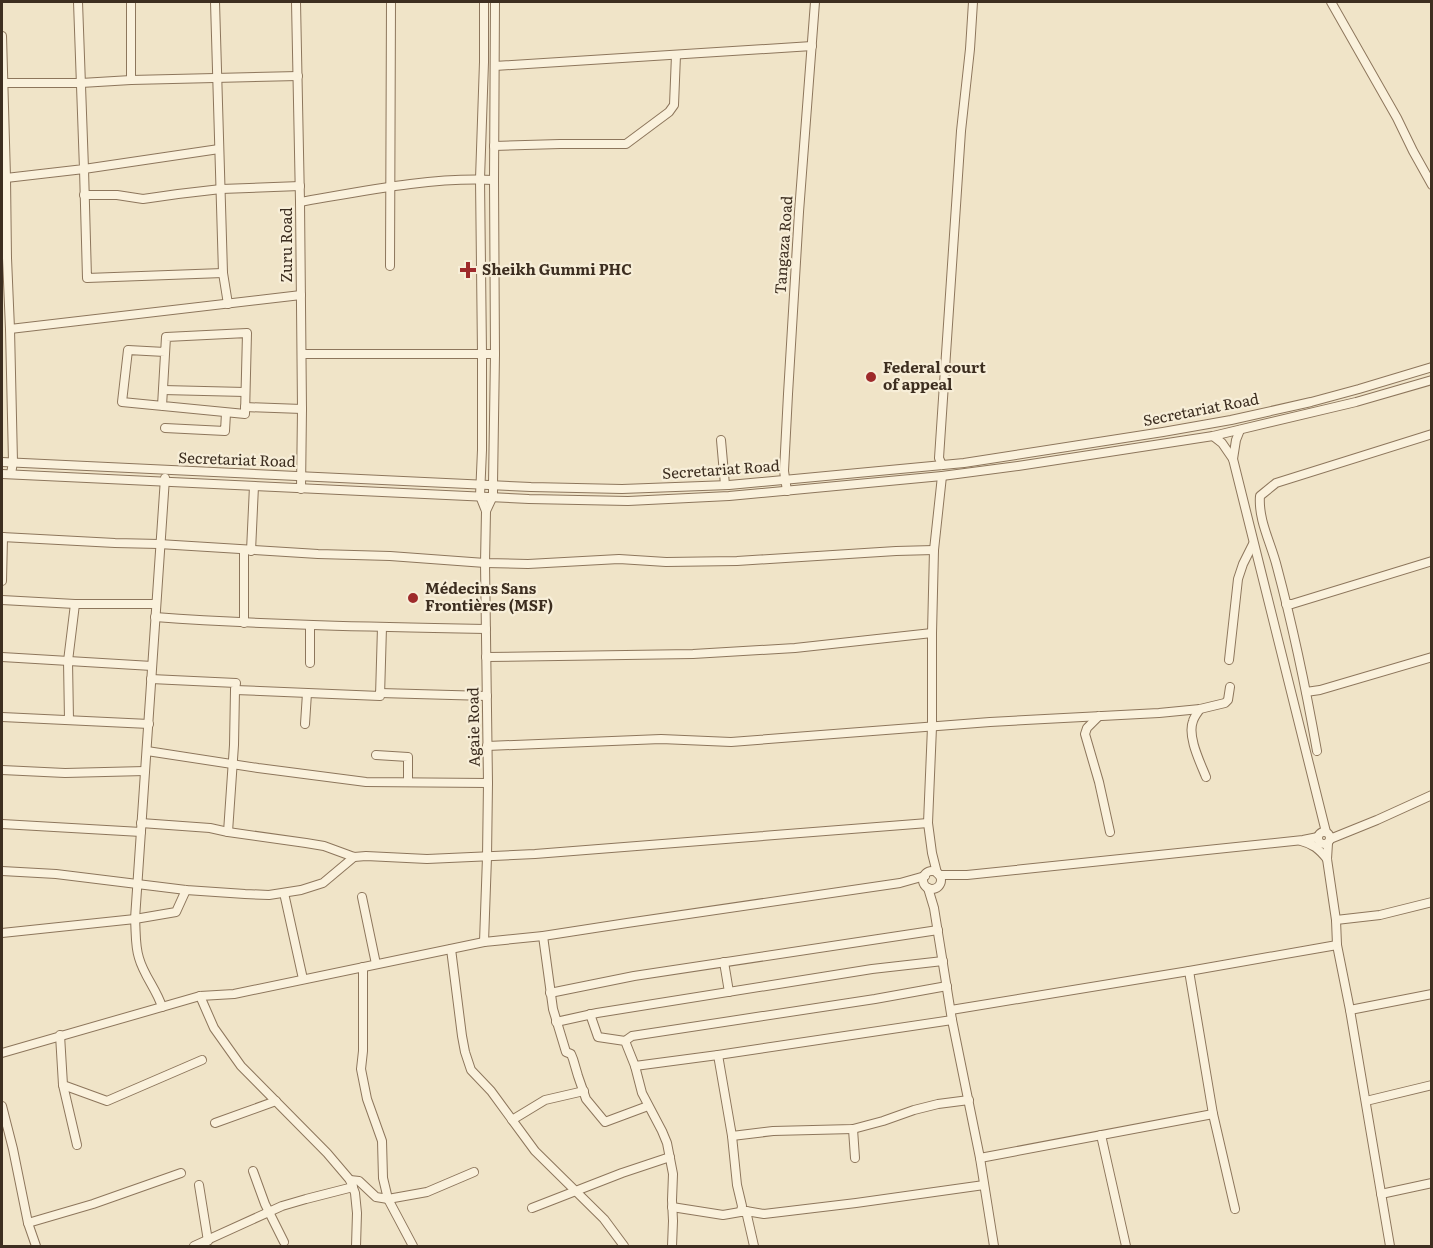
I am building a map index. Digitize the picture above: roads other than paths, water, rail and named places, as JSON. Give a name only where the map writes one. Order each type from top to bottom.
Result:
[{"type":"street","points":[[78,2],[87,278],[223,273]]},
{"type":"street","points":[[131,2],[131,80]]},
{"type":"street","points":[[215,2],[223,273],[228,304]]},
{"type":"street","name":"Zuru Road","points":[[296,2],[302,354],[301,489]]},
{"type":"street","points":[[390,267],[391,2]]},
{"type":"street","points":[[484,2],[480,179],[482,354],[480,496],[486,512]]},
{"type":"street","points":[[486,512],[493,496],[495,2]]},
{"type":"street","name":"Tangaza Road","points":[[787,491],[784,471],[788,394],[815,2]]},
{"type":"street","points":[[942,465],[939,458],[939,446],[960,143],[973,2]]},
{"type":"street","points":[[1331,2],[1397,118],[1431,184]]},
{"type":"street","points":[[2,36],[6,178],[4,258],[10,329],[13,462],[11,474]]},
{"type":"street","points":[[495,66],[812,46]]},
{"type":"street","points":[[494,146],[626,144],[669,112],[674,105],[676,55]]},
{"type":"street","points":[[2,83],[81,83],[297,76]]},
{"type":"street","points":[[6,178],[219,149]]},
{"type":"street","points":[[300,202],[391,186],[466,178],[494,180]]},
{"type":"street","points":[[84,195],[117,195],[143,199],[221,189],[300,186]]},
{"type":"street","points":[[10,329],[301,295]]},
{"type":"street","points":[[162,406],[166,337],[247,333],[245,414],[226,412],[162,406],[122,402],[128,350],[165,352]]},
{"type":"street","points":[[302,354],[495,354]]},
{"type":"street","name":"Secretariat Road","points":[[2,462],[622,489],[725,485],[1016,456],[1231,420],[1330,397],[1431,367]]},
{"type":"street","name":"Secretariat Road","points":[[2,474],[301,489],[628,501],[717,497],[942,476],[1213,436],[1356,402],[1431,380]]},
{"type":"street","points":[[163,390],[245,392]]},
{"type":"street","points":[[245,407],[302,409]]},
{"type":"street","points":[[165,428],[225,431],[226,412]]},
{"type":"street","points":[[1233,459],[1240,430]]},
{"type":"street","points":[[1317,751],[1277,565],[1261,517],[1260,496],[1276,483],[1431,434]]},
{"type":"street","points":[[1213,436],[1222,443],[1233,459],[1321,816],[1336,920],[1337,945],[1390,1246]]},
{"type":"street","points":[[721,440],[725,485]]},
{"type":"street","points":[[162,1007],[138,957],[135,919],[165,470]]},
{"type":"street","points":[[934,908],[941,881],[932,853],[928,823],[932,727],[934,550],[942,476]]},
{"type":"street","points":[[244,623],[247,550],[254,486]]},
{"type":"street","name":"Agaie Road","points":[[484,942],[488,783],[486,512]]},
{"type":"street","points":[[2,581],[2,537],[528,564],[619,559],[666,562],[737,561],[934,550]]},
{"type":"street","points":[[1230,660],[1238,579],[1253,544]]},
{"type":"street","points":[[1286,604],[1431,561]]},
{"type":"street","points":[[2,600],[75,604],[156,604]]},
{"type":"street","points":[[69,720],[68,661],[75,604]]},
{"type":"street","points":[[154,617],[244,623],[486,629]]},
{"type":"street","points":[[310,625],[310,663]]},
{"type":"street","points":[[235,690],[380,696],[382,627]]},
{"type":"street","points":[[486,657],[693,654],[795,648],[932,633]]},
{"type":"street","points":[[2,657],[152,666]]},
{"type":"street","points":[[1306,692],[1320,690],[1431,657]]},
{"type":"street","points":[[151,679],[236,683],[228,832]]},
{"type":"street","points":[[487,746],[661,739],[731,742],[1200,709],[1226,702],[1230,687]]},
{"type":"street","points":[[304,724],[307,693]]},
{"type":"street","points":[[380,693],[487,696]]},
{"type":"street","points":[[1200,709],[1193,720],[1191,729],[1206,777]]},
{"type":"street","points":[[1099,716],[1087,728],[1085,734],[1110,832]]},
{"type":"street","points":[[2,717],[148,724]]},
{"type":"street","points":[[147,751],[366,782],[488,783]]},
{"type":"street","points":[[376,755],[408,757],[408,782]]},
{"type":"street","points":[[2,770],[65,773],[145,771]]},
{"type":"street","points":[[2,1053],[200,996],[234,994],[484,942],[543,936],[900,883],[930,872],[967,875],[1324,838],[1342,834],[1377,820],[1431,795]]},
{"type":"street","points":[[141,823],[210,828],[324,846],[354,858]]},
{"type":"street","points":[[2,871],[56,874],[186,890],[245,894],[284,893],[322,884],[354,858],[366,856],[427,859],[487,857],[928,823]]},
{"type":"street","points":[[2,824],[141,832]]},
{"type":"street","points":[[1301,840],[1317,848],[1327,858]]},
{"type":"street","points":[[932,853],[923,881],[934,908],[952,1020],[980,1158],[994,1246]]},
{"type":"street","points":[[900,883],[934,889],[967,875]]},
{"type":"street","points":[[2,933],[135,919],[176,912],[186,890]]},
{"type":"street","points":[[284,893],[303,979]]},
{"type":"street","points":[[362,897],[376,964]]},
{"type":"street","points":[[1336,920],[1380,915],[1431,902]]},
{"type":"street","points":[[550,993],[634,976],[938,930]]},
{"type":"street","points":[[543,936],[556,1022],[566,1052],[571,1054],[589,1103],[605,1122],[648,1106]]},
{"type":"street","points":[[951,1010],[1189,972],[1337,945]]},
{"type":"street","points":[[451,949],[465,1052],[471,1070],[491,1091],[535,1151],[576,1190],[624,1246]]},
{"type":"street","points":[[556,1022],[590,1014],[872,969],[943,961]]},
{"type":"street","points":[[724,962],[729,992]]},
{"type":"street","points":[[363,967],[362,1069],[368,1099],[382,1141],[383,1178],[388,1199],[413,1246]]},
{"type":"street","points":[[1189,972],[1213,1113],[1234,1209]]},
{"type":"street","points":[[590,1014],[598,1037],[625,1041],[632,1036],[947,986]]},
{"type":"street","points":[[1350,1010],[1431,994]]},
{"type":"street","points":[[200,996],[214,1028],[241,1066],[327,1153],[352,1183],[357,1213],[356,1246]]},
{"type":"street","points":[[635,1066],[952,1020]]},
{"type":"street","points":[[60,1035],[63,1085],[76,1145]]},
{"type":"street","points":[[625,1041],[642,1093],[665,1136],[670,1157],[673,1174],[672,1246]]},
{"type":"street","points":[[718,1055],[732,1136],[737,1185],[754,1246]]},
{"type":"street","points":[[63,1085],[107,1101],[202,1060]]},
{"type":"street","points":[[1366,1101],[1431,1085]]},
{"type":"street","points":[[512,1120],[545,1100],[584,1091]]},
{"type":"street","points":[[732,1136],[773,1131],[853,1129],[938,1104],[969,1100]]},
{"type":"street","points":[[215,1123],[276,1101]]},
{"type":"street","points":[[2,1106],[28,1223],[36,1246]]},
{"type":"street","points":[[980,1158],[1213,1113]]},
{"type":"street","points":[[853,1129],[855,1158]]},
{"type":"street","points":[[1101,1136],[1126,1246]]},
{"type":"street","points":[[532,1208],[637,1167],[670,1157]]},
{"type":"street","points":[[253,1171],[265,1204],[284,1242]]},
{"type":"street","points":[[194,1246],[269,1211],[359,1181],[376,1197],[388,1199],[427,1192],[474,1172]]},
{"type":"street","points":[[28,1223],[181,1173]]},
{"type":"street","points":[[1381,1194],[1431,1183]]},
{"type":"street","points":[[199,1185],[208,1241]]},
{"type":"street","points":[[672,1207],[723,1215],[743,1212],[764,1214],[984,1185]]},
{"type":"place","name":"Sheikh Gummi PHC","points":[[468,270]]},
{"type":"place","name":"Federal court of appeal","points":[[871,377]]},
{"type":"place","name":"Médecins Sans Frontières (MSF)","points":[[413,598]]}]
